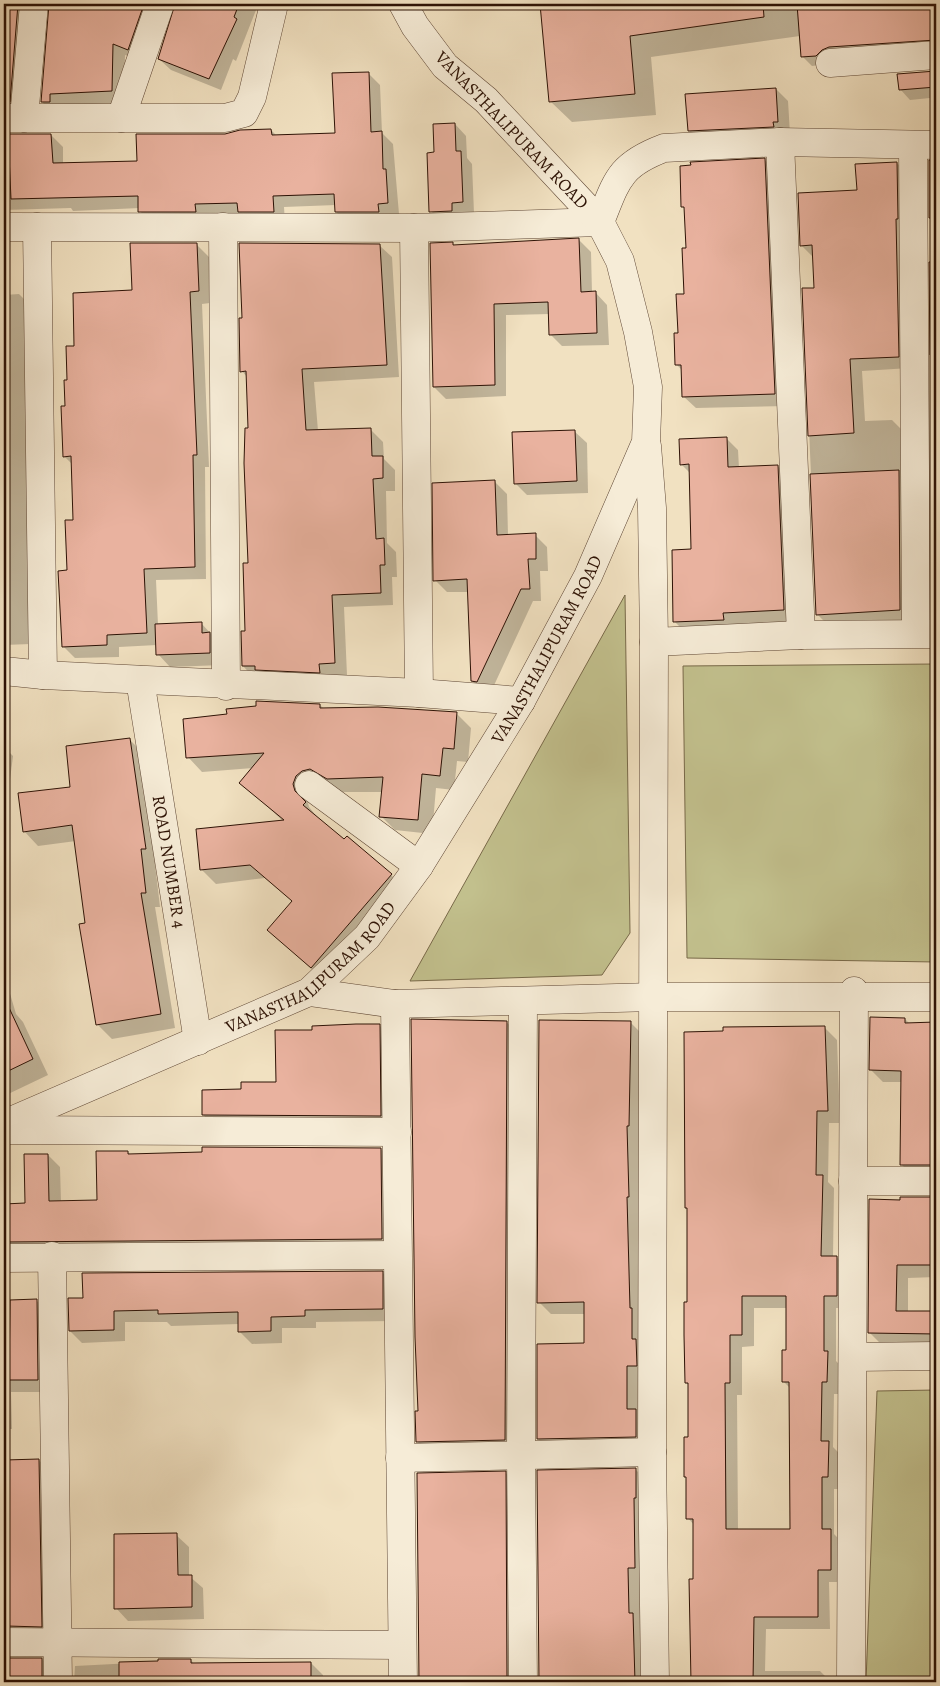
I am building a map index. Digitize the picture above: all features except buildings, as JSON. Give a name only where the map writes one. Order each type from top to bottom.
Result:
[{"type":"street","points":[[34,4],[14,118],[225,118],[244,112],[252,97],[274,4]]},
{"type":"street","points":[[120,118],[160,4]]},
{"type":"street","name":"VANASTHALIPURAM ROAD","points":[[4,1124],[115,1074],[198,1041],[309,992],[367,937],[420,866],[521,701],[588,576],[646,442],[648,387],[638,332],[620,261],[600,222],[486,100],[446,66],[415,26],[403,4]]},
{"type":"street","points":[[830,63],[936,55]]},
{"type":"street","points":[[780,142],[801,635]]},
{"type":"street","points":[[4,226],[414,228],[600,222],[618,178],[647,155],[664,148],[780,142],[925,145],[926,634],[801,635],[654,642]]},
{"type":"street","points":[[37,227],[43,675]]},
{"type":"street","points":[[223,227],[226,686]]},
{"type":"street","points":[[414,228],[419,693]]},
{"type":"street","points":[[646,442],[652,508],[654,642],[652,1452],[655,1682]]},
{"type":"street","points":[[4,671],[226,686],[419,693],[521,701]]},
{"type":"street","name":"ROAD NUMBER 4","points":[[140,680],[198,1041]]},
{"type":"street","points":[[309,786],[420,866]]},
{"type":"street","points":[[309,992],[395,1004],[854,994],[936,997]]},
{"type":"street","points":[[851,1682],[854,1357],[854,994]]},
{"type":"street","points":[[523,1682],[521,1455],[524,1002]]},
{"type":"street","points":[[395,1004],[402,1682]]},
{"type":"street","points":[[4,1130],[397,1132]]},
{"type":"street","points":[[853,1181],[936,1181]]},
{"type":"street","points":[[4,1258],[52,1256],[398,1255]]},
{"type":"street","points":[[52,1256],[58,1682]]},
{"type":"street","points":[[854,1357],[936,1356]]},
{"type":"street","points":[[400,1458],[652,1452]]},
{"type":"street","points":[[4,1642],[57,1644],[402,1645]]},
{"type":"shaded area","points":[[625,595],[630,933],[602,975],[410,981]]},
{"type":"shaded area","points":[[936,664],[936,962],[687,958],[683,666]]},
{"type":"shaded area","points":[[936,1390],[936,1682],[866,1682],[877,1391]]}]
